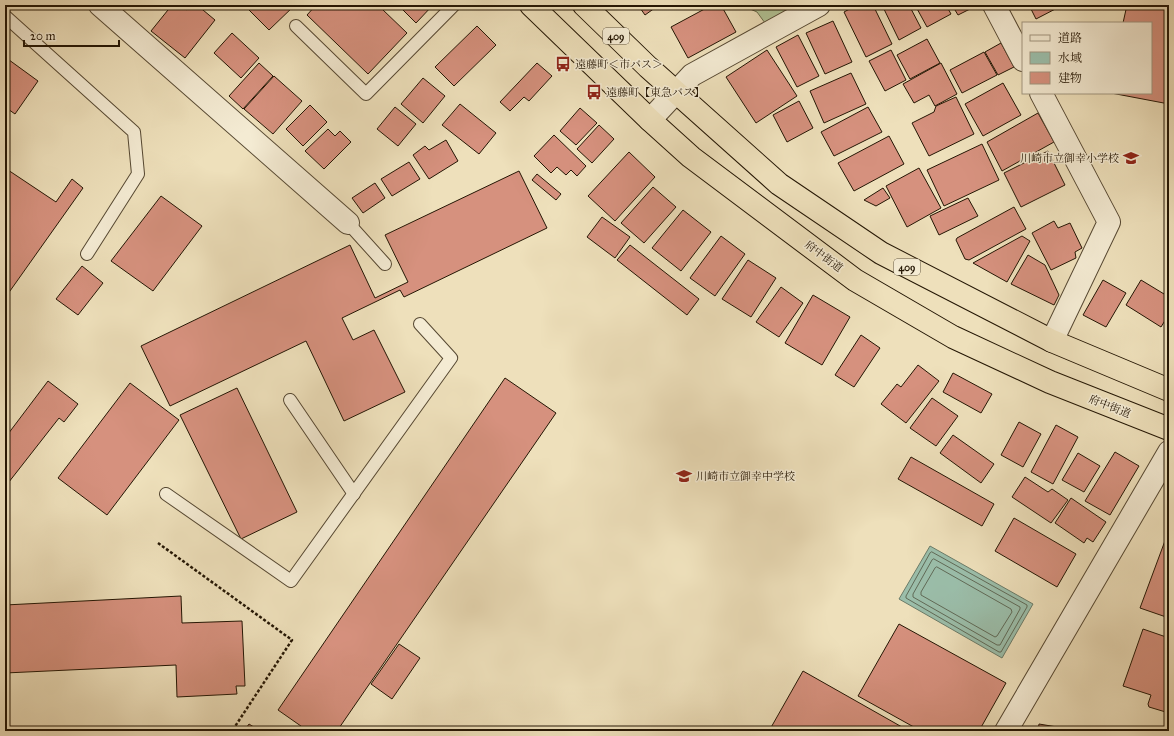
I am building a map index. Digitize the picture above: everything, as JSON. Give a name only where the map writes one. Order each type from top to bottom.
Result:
[{"type":"highway","name":"府中街道","points":[[531,5],[650,120],[691,157],[862,283],[960,340],[1050,382],[1169,429]]},
{"type":"highway","name":"409","points":[[584,5],[676,93],[779,184],[881,253],[1052,341],[1169,390]]},
{"type":"street","points":[[100,5],[348,223]]},
{"type":"street","points":[[650,120],[692,75],[819,5]]},
{"type":"street","points":[[994,5],[1022,58]]},
{"type":"street","points":[[1042,94],[1109,222],[1052,341]]},
{"type":"street","points":[[1006,731],[1169,452]]},
{"type":"lane","points":[[296,26],[366,94],[454,5]]},
{"type":"lane","points":[[5,16],[134,132],[138,174],[87,254]]},
{"type":"lane","points":[[348,223],[385,264]]},
{"type":"lane","points":[[166,494],[291,581],[451,358],[420,324]]},
{"type":"lane","points":[[290,400],[354,494]]},
{"type":"path","points":[[158,543],[292,640],[232,731]]},
{"type":"shaded area","points":[[741,5],[797,5],[765,23],[757,12]]},
{"type":"water","points":[[930,546],[1033,604],[1002,658],[899,599]]},
{"type":"building","points":[[172,5],[181,5],[187,10],[190,5],[197,5],[215,20],[185,58],[151,31]]},
{"type":"building","points":[[244,5],[295,5],[269,30]]},
{"type":"building","points":[[316,5],[386,5],[382,9],[407,33],[368,74],[307,15]]},
{"type":"building","points":[[398,5],[433,5],[416,23]]},
{"type":"building","points":[[638,5],[659,5],[645,15]]},
{"type":"building","points":[[712,5],[721,5],[736,32],[688,58],[671,27]]},
{"type":"building","points":[[857,5],[873,5],[892,44],[866,57],[844,12]]},
{"type":"building","points":[[882,5],[909,5],[921,28],[899,40]]},
{"type":"building","points":[[915,5],[946,5],[951,14],[927,27]]},
{"type":"building","points":[[952,5],[978,5],[958,15]]},
{"type":"building","points":[[1029,5],[1063,5],[1036,19]]},
{"type":"building","points":[[1127,5],[1169,5],[1169,104],[1116,94],[1152,94],[1152,22],[1123,22]]},
{"type":"building","points":[[833,21],[852,62],[825,74],[806,33]]},
{"type":"building","points":[[477,26],[496,45],[454,86],[435,67]]},
{"type":"building","points":[[232,33],[259,58],[241,78],[214,53]]},
{"type":"building","points":[[798,35],[819,76],[797,87],[776,47]]},
{"type":"building","points":[[927,39],[940,63],[910,79],[897,55]]},
{"type":"building","points":[[1001,43],[1014,67],[998,75],[985,52]]},
{"type":"building","points":[[767,50],[797,96],[756,123],[726,77]]},
{"type":"building","points":[[891,50],[906,80],[885,91],[869,61]]},
{"type":"building","points":[[984,52],[997,75],[962,93],[950,70]]},
{"type":"building","points":[[5,57],[38,81],[15,114],[5,107]]},
{"type":"building","points":[[259,63],[273,76],[243,109],[229,96]]},
{"type":"building","points":[[537,63],[552,76],[529,101],[524,97],[510,111],[500,102]]},
{"type":"building","points":[[941,63],[957,94],[935,106],[929,95],[914,103],[903,84]]},
{"type":"building","points":[[851,73],[866,104],[824,123],[810,91]]},
{"type":"building","points":[[274,76],[302,101],[273,134],[244,109]]},
{"type":"building","points":[[423,78],[445,96],[423,123],[401,104]]},
{"type":"building","points":[[1003,83],[1021,115],[983,136],[965,104]]},
{"type":"building","points":[[956,97],[974,134],[929,156],[912,123],[934,112],[936,106]]},
{"type":"building","points":[[799,101],[813,128],[787,142],[773,115]]},
{"type":"building","points":[[460,104],[496,133],[479,154],[442,125]]},
{"type":"building","points":[[310,105],[327,122],[303,146],[286,129]]},
{"type":"building","points":[[395,107],[416,124],[398,146],[377,129]]},
{"type":"building","points":[[868,107],[882,132],[834,156],[821,132]]},
{"type":"building","points":[[580,108],[597,123],[576,145],[560,131]]},
{"type":"building","points":[[1038,113],[1054,142],[1002,171],[987,142]]},
{"type":"building","points":[[599,125],[614,139],[592,163],[577,149]]},
{"type":"building","points":[[328,129],[335,136],[340,131],[351,142],[324,169],[305,151]]},
{"type":"building","points":[[554,135],[586,166],[577,176],[571,170],[566,175],[557,167],[551,173],[534,156]]},
{"type":"building","points":[[889,136],[904,164],[854,191],[838,163]]},
{"type":"building","points":[[446,140],[458,161],[429,179],[413,155],[425,146],[429,150]]},
{"type":"building","points":[[982,144],[999,180],[944,206],[927,170]]},
{"type":"building","points":[[1048,151],[1065,185],[1021,207],[1004,173]]},
{"type":"building","points":[[629,152],[655,177],[615,221],[588,196]]},
{"type":"building","points":[[409,162],[420,179],[392,196],[381,179]]},
{"type":"building","points":[[5,168],[56,202],[72,179],[83,188],[5,298]]},
{"type":"building","points":[[919,168],[941,208],[907,227],[886,186]]},
{"type":"building","points":[[519,171],[547,228],[404,297],[400,290],[342,318],[353,340],[374,330],[405,392],[344,421],[306,341],[170,406],[141,346],[350,245],[375,298],[408,282],[385,235]]},
{"type":"building","points":[[537,174],[561,194],[556,200],[532,180]]},
{"type":"building","points":[[375,183],[385,198],[363,213],[352,198]]},
{"type":"building","points":[[653,187],[676,207],[644,243],[621,223]]},
{"type":"building","points":[[883,188],[890,198],[876,206],[864,200]]},
{"type":"building","points":[[161,196],[202,226],[153,291],[111,261]]},
{"type":"building","points":[[968,198],[978,216],[939,235],[930,216]]},
{"type":"building","points":[[1014,207],[1026,229],[969,260],[965,259],[956,240],[957,238]]},
{"type":"building","points":[[683,210],[711,232],[681,271],[652,248]]},
{"type":"building","points":[[602,217],[630,237],[615,258],[587,237]]},
{"type":"building","points":[[1054,221],[1058,228],[1070,223],[1082,248],[1075,252],[1076,258],[1051,270],[1032,233]]},
{"type":"building","points":[[721,236],[745,254],[715,296],[690,278]]},
{"type":"building","points":[[1022,236],[1030,241],[1007,282],[973,263]]},
{"type":"building","points":[[630,245],[699,299],[687,315],[617,260]]},
{"type":"building","points":[[1028,255],[1045,265],[1059,295],[1054,305],[1011,284]]},
{"type":"building","points":[[748,260],[776,278],[751,317],[722,299]]},
{"type":"building","points":[[82,266],[103,283],[78,315],[56,299]]},
{"type":"building","points":[[1103,280],[1126,293],[1106,327],[1083,315]]},
{"type":"building","points":[[1141,280],[1169,297],[1169,314],[1161,327],[1126,305]]},
{"type":"building","points":[[781,287],[803,303],[779,337],[756,322]]},
{"type":"building","points":[[813,295],[850,317],[822,365],[785,343]]},
{"type":"building","points":[[861,335],[880,348],[854,387],[835,375]]},
{"type":"building","points":[[918,365],[939,381],[906,423],[881,404],[897,384],[901,387]]},
{"type":"building","points":[[953,373],[992,394],[981,413],[943,392]]},
{"type":"building","points":[[505,378],[556,413],[337,731],[308,731],[278,710]]},
{"type":"building","points":[[48,381],[78,404],[64,422],[59,418],[5,487],[5,438]]},
{"type":"building","points":[[130,383],[179,420],[107,515],[58,478]]},
{"type":"building","points":[[237,388],[297,512],[241,539],[180,415]]},
{"type":"building","points":[[932,398],[958,416],[936,446],[910,428]]},
{"type":"building","points":[[1019,422],[1041,434],[1023,467],[1001,455]]},
{"type":"building","points":[[1056,425],[1078,437],[1053,484],[1031,472]]},
{"type":"building","points":[[953,435],[994,464],[981,483],[940,453]]},
{"type":"building","points":[[1115,452],[1139,466],[1110,515],[1085,501]]},
{"type":"building","points":[[1078,453],[1100,466],[1084,492],[1062,480]]},
{"type":"building","points":[[911,457],[994,504],[982,526],[898,479]]},
{"type":"building","points":[[1025,477],[1048,492],[1052,489],[1068,500],[1051,523],[1012,497]]},
{"type":"building","points":[[1071,498],[1106,522],[1093,542],[1087,538],[1084,543],[1055,523]]},
{"type":"building","points":[[1014,518],[1076,554],[1057,587],[995,551]]},
{"type":"building","points":[[1169,530],[1169,618],[1140,608]]},
{"type":"building","points":[[181,596],[182,623],[242,621],[245,686],[236,686],[237,694],[177,697],[176,665],[5,673],[5,605]]},
{"type":"building","points":[[899,624],[1006,683],[979,731],[921,731],[858,696]]},
{"type":"building","points":[[1143,629],[1169,638],[1169,713],[1149,707],[1148,704],[1151,695],[1123,686]]},
{"type":"building","points":[[399,644],[420,658],[392,699],[371,684]]},
{"type":"building","points":[[803,671],[909,731],[769,731]]},
{"type":"building","points":[[249,724],[260,731],[244,731]]},
{"type":"building","points":[[1039,724],[1081,731],[1038,731]]},
{"type":"place","name":"遠藤町＜市バス＞","points":[[563,64]]},
{"type":"place","name":"遠藤町【東急バス】","points":[[594,92]]},
{"type":"place","name":"川崎市立御幸小学校","points":[[1131,158]]},
{"type":"place","name":"川崎市立御幸中学校","points":[[684,476]]}]
